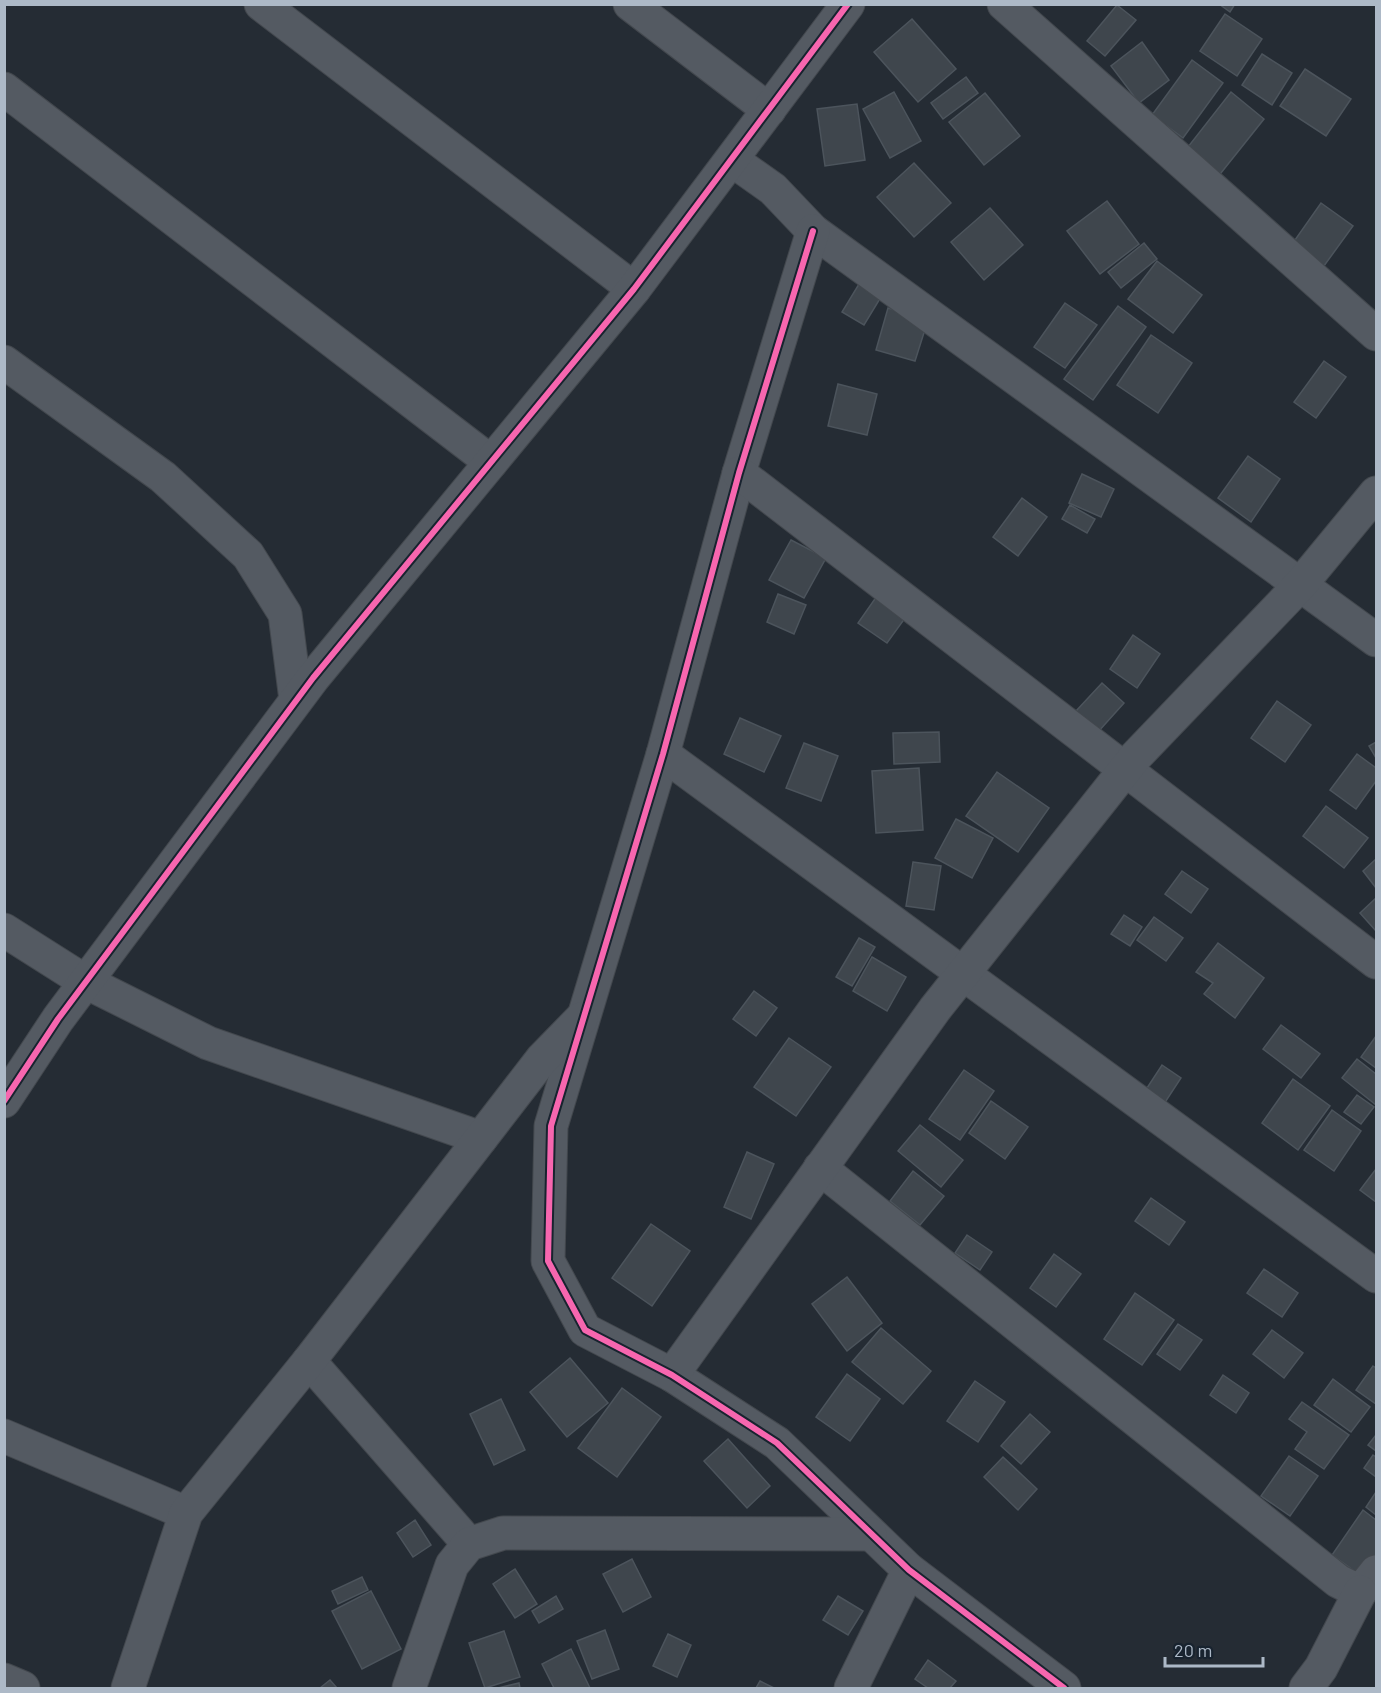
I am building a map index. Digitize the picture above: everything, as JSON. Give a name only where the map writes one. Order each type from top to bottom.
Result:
[{"type":"street","points":[[261,4],[634,289]]},
{"type":"street","points":[[630,4],[769,110]]},
{"type":"street","points":[[4,1101],[86,982],[296,700],[634,289],[848,4]]},
{"type":"street","points":[[1004,4],[1377,334]]},
{"type":"street","points":[[4,89],[491,462]]},
{"type":"street","points":[[732,160],[773,189],[813,231],[1377,640]]},
{"type":"street","points":[[813,231],[739,473],[663,754],[551,1126],[548,1261],[585,1330],[672,1375],[777,1443],[909,1570],[1064,1689]]},
{"type":"street","points":[[4,362],[163,477],[248,555],[285,614],[296,700]]},
{"type":"street","points":[[739,473],[1377,962]]},
{"type":"street","points":[[672,1375],[963,974],[1125,771],[1301,584],[1377,493]]},
{"type":"street","points":[[663,754],[1377,1276]]},
{"type":"street","points":[[4,930],[86,982],[208,1043],[481,1138]]},
{"type":"street","points":[[128,1689],[186,1513],[309,1362],[542,1059],[584,1016]]},
{"type":"street","points":[[820,1168],[1338,1581],[1368,1582],[1321,1668],[1306,1689]]},
{"type":"street","points":[[309,1362],[470,1544]]},
{"type":"street","points":[[4,1436],[186,1513]]},
{"type":"street","points":[[409,1689],[452,1565],[470,1544],[503,1533],[870,1534]]},
{"type":"street","points":[[851,1689],[909,1570]]},
{"type":"street","points":[[4,1680],[23,1689]]},
{"type":"building","points":[[1219,4],[1235,4],[1230,12]]},
{"type":"building","points":[[1117,5],[1136,20],[1105,56],[1087,41]]},
{"type":"building","points":[[1225,14],[1262,39],[1237,76],[1200,51]]},
{"type":"building","points":[[912,19],[956,69],[918,102],[874,52]]},
{"type":"building","points":[[1142,42],[1169,80],[1139,103],[1111,66]]},
{"type":"building","points":[[1262,54],[1292,73],[1272,105],[1242,85]]},
{"type":"building","points":[[1192,60],[1223,83],[1183,138],[1152,115]]},
{"type":"building","points":[[1305,69],[1351,99],[1326,136],[1280,106]]},
{"type":"building","points":[[966,77],[978,93],[943,119],[931,103]]},
{"type":"building","points":[[894,92],[921,141],[890,158],[863,109]]},
{"type":"building","points":[[1231,92],[1264,119],[1217,178],[1184,152]]},
{"type":"building","points":[[985,93],[1020,136],[984,165],[949,122]]},
{"type":"building","points":[[857,104],[865,160],[825,166],[817,109]]},
{"type":"building","points":[[914,163],[951,203],[914,237],[877,197]]},
{"type":"building","points":[[1107,201],[1139,244],[1100,274],[1067,231]]},
{"type":"building","points":[[1321,203],[1353,226],[1321,270],[1290,247]]},
{"type":"building","points":[[990,208],[1023,245],[984,280],[951,242]]},
{"type":"building","points":[[1144,243],[1157,259],[1121,288],[1108,272]]},
{"type":"building","points":[[1157,261],[1202,295],[1173,333],[1128,299]]},
{"type":"building","points":[[859,284],[881,297],[864,325],[842,312]]},
{"type":"building","points":[[1065,303],[1097,325],[1065,368],[1034,347]]},
{"type":"building","points":[[1118,306],[1146,327],[1093,400],[1064,379]]},
{"type":"building","points":[[888,308],[928,320],[915,361],[876,350]]},
{"type":"building","points":[[1151,335],[1192,363],[1158,413],[1117,385]]},
{"type":"building","points":[[1324,361],[1346,377],[1316,418],[1294,402]]},
{"type":"building","points":[[838,384],[877,394],[867,435],[828,426]]},
{"type":"building","points":[[1248,456],[1280,479],[1251,522],[1218,498]]},
{"type":"building","points":[[1082,474],[1114,489],[1101,517],[1069,503]]},
{"type":"building","points":[[1022,498],[1047,517],[1018,556],[993,537]]},
{"type":"building","points":[[1070,505],[1095,519],[1087,533],[1062,519]]},
{"type":"building","points":[[791,540],[826,558],[804,598],[769,580]]},
{"type":"building","points":[[879,593],[908,614],[887,643],[858,623]]},
{"type":"building","points":[[778,594],[806,605],[794,634],[767,622]]},
{"type":"building","points":[[1133,635],[1160,654],[1137,688],[1110,669]]},
{"type":"building","points":[[1102,683],[1124,703],[1098,732],[1076,711]]},
{"type":"building","points":[[1277,701],[1311,725],[1285,762],[1251,738]]},
{"type":"building","points":[[740,718],[781,736],[764,772],[724,754]]},
{"type":"building","points":[[939,732],[940,762],[894,764],[893,733]]},
{"type":"building","points":[[1376,742],[1376,758],[1369,746]]},
{"type":"building","points":[[804,743],[838,756],[821,801],[786,788]]},
{"type":"building","points":[[1357,754],[1376,768],[1376,781],[1356,809],[1330,790]]},
{"type":"building","points":[[919,768],[923,830],[876,833],[872,771]]},
{"type":"building","points":[[997,772],[1049,808],[1018,852],[966,816]]},
{"type":"building","points":[[1326,806],[1368,838],[1344,868],[1303,836]]},
{"type":"building","points":[[956,819],[993,838],[972,878],[935,858]]},
{"type":"building","points":[[1376,859],[1376,888],[1363,871]]},
{"type":"building","points":[[913,862],[941,866],[934,910],[906,906]]},
{"type":"building","points":[[1182,871],[1208,889],[1191,913],[1165,894]]},
{"type":"building","points":[[1376,898],[1376,931],[1360,913]]},
{"type":"building","points":[[1124,915],[1142,927],[1130,946],[1111,934]]},
{"type":"building","points":[[1154,917],[1183,938],[1166,961],[1137,940]]},
{"type":"building","points":[[859,938],[875,947],[852,986],[836,977]]},
{"type":"building","points":[[1218,943],[1264,978],[1235,1018],[1204,994],[1213,983],[1196,972]]},
{"type":"building","points":[[872,957],[906,977],[887,1011],[853,991]]},
{"type":"building","points":[[754,991],[777,1008],[756,1036],[733,1019]]},
{"type":"building","points":[[1281,1025],[1320,1054],[1301,1078],[1263,1049]]},
{"type":"building","points":[[1376,1036],[1376,1068],[1361,1057]]},
{"type":"building","points":[[789,1038],[831,1067],[796,1116],[754,1087]]},
{"type":"building","points":[[1357,1059],[1376,1074],[1376,1105],[1342,1078]]},
{"type":"building","points":[[1162,1065],[1181,1078],[1162,1107],[1143,1094]]},
{"type":"building","points":[[964,1070],[994,1091],[960,1140],[929,1119]]},
{"type":"building","points":[[1293,1079],[1330,1106],[1298,1150],[1262,1123]]},
{"type":"building","points":[[1357,1095],[1374,1107],[1361,1124],[1344,1112]]},
{"type":"building","points":[[991,1101],[1028,1127],[1005,1159],[969,1133]]},
{"type":"building","points":[[1332,1110],[1361,1131],[1334,1171],[1304,1150]]},
{"type":"building","points":[[920,1125],[963,1160],[941,1187],[898,1151]]},
{"type":"building","points":[[747,1152],[774,1164],[751,1219],[724,1207]]},
{"type":"building","points":[[1376,1169],[1376,1202],[1360,1190]]},
{"type":"building","points":[[913,1171],[944,1196],[920,1225],[890,1201]]},
{"type":"building","points":[[1151,1198],[1185,1222],[1169,1245],[1135,1221]]},
{"type":"building","points":[[651,1224],[690,1251],[652,1306],[612,1278]]},
{"type":"building","points":[[967,1235],[992,1252],[980,1270],[955,1253]]},
{"type":"building","points":[[1054,1254],[1081,1274],[1056,1307],[1030,1288]]},
{"type":"building","points":[[1264,1269],[1298,1293],[1282,1317],[1247,1293]]},
{"type":"building","points":[[847,1277],[882,1323],[847,1351],[812,1304]]},
{"type":"building","points":[[1135,1293],[1174,1320],[1142,1365],[1104,1339]]},
{"type":"building","points":[[1178,1324],[1202,1340],[1180,1370],[1157,1354]]},
{"type":"building","points":[[881,1328],[931,1371],[903,1404],[852,1362]]},
{"type":"building","points":[[1272,1330],[1303,1353],[1284,1378],[1253,1354]]},
{"type":"building","points":[[570,1358],[608,1403],[567,1437],[530,1392]]},
{"type":"building","points":[[1373,1366],[1376,1368],[1376,1404],[1356,1390]]},
{"type":"building","points":[[847,1374],[880,1399],[850,1441],[816,1417]]},
{"type":"building","points":[[1223,1375],[1249,1393],[1236,1413],[1210,1395]]},
{"type":"building","points":[[1333,1379],[1370,1407],[1351,1432],[1314,1405]]},
{"type":"building","points":[[975,1381],[1005,1402],[978,1442],[947,1421]]},
{"type":"building","points":[[622,1388],[661,1417],[617,1477],[578,1448]]},
{"type":"building","points":[[501,1399],[525,1450],[494,1465],[470,1414]]},
{"type":"building","points":[[1302,1402],[1349,1435],[1324,1469],[1295,1449],[1307,1432],[1289,1419]]},
{"type":"building","points":[[1030,1414],[1050,1432],[1021,1464],[1001,1446]]},
{"type":"building","points":[[1376,1435],[1376,1451],[1368,1445]]},
{"type":"building","points":[[728,1439],[770,1486],[747,1508],[704,1461]]},
{"type":"building","points":[[1373,1455],[1376,1457],[1376,1477],[1364,1468]]},
{"type":"building","points":[[1289,1456],[1318,1476],[1290,1516],[1261,1496]]},
{"type":"building","points":[[1003,1457],[1037,1489],[1018,1510],[984,1477]]},
{"type":"building","points":[[1376,1492],[1376,1515],[1366,1507]]},
{"type":"building","points":[[1363,1510],[1376,1520],[1376,1558],[1363,1577],[1332,1555]]},
{"type":"building","points":[[415,1520],[431,1545],[413,1557],[397,1533]]},
{"type":"building","points":[[632,1559],[651,1597],[623,1612],[603,1574]]},
{"type":"building","points":[[515,1569],[537,1604],[515,1618],[493,1584]]},
{"type":"building","points":[[362,1577],[368,1590],[338,1604],[332,1591]]},
{"type":"building","points":[[371,1591],[401,1649],[362,1669],[332,1611]]},
{"type":"building","points":[[556,1596],[563,1609],[539,1623],[532,1611]]},
{"type":"building","points":[[838,1596],[863,1611],[848,1635],[823,1620]]},
{"type":"building","points":[[605,1630],[619,1669],[592,1679],[577,1641]]},
{"type":"building","points":[[504,1631],[520,1677],[485,1688],[469,1643]]},
{"type":"building","points":[[668,1634],[691,1645],[677,1677],[653,1666]]},
{"type":"building","points":[[571,1649],[590,1688],[554,1688],[542,1664]]},
{"type":"building","points":[[928,1660],[956,1681],[950,1688],[928,1688],[915,1679]]},
{"type":"building","points":[[330,1680],[337,1688],[320,1688]]},
{"type":"building","points":[[760,1681],[774,1688],[756,1688]]},
{"type":"building","points":[[519,1683],[520,1688],[498,1688]]},
{"type":"cycle path","points":[[4,1101],[58,1019],[313,678],[634,289],[848,4]]},
{"type":"cycle path","points":[[813,231],[739,473],[663,754],[551,1126],[548,1261],[585,1330],[672,1375],[777,1443],[909,1570],[1064,1688]]}]
